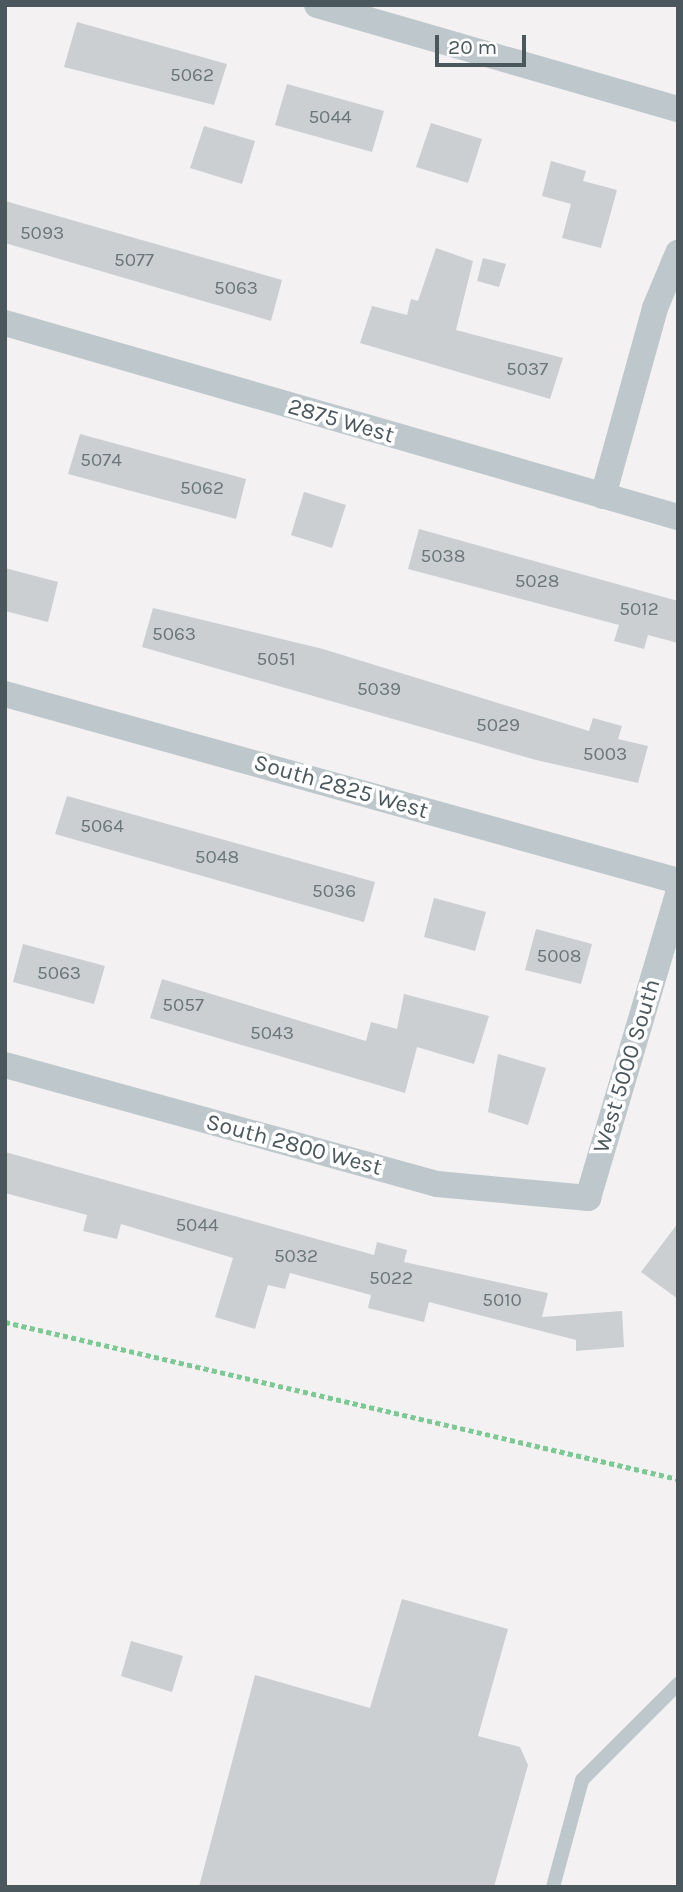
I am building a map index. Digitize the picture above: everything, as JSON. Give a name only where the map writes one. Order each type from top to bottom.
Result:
[{"type":"street","points":[[317,5],[678,109]]},
{"type":"street","points":[[603,496],[655,308],[678,253]]},
{"type":"street","name":"2875 West","points":[[5,323],[678,517]]},
{"type":"street","name":"South 2825 West","points":[[5,694],[678,881]]},
{"type":"street","name":"West 5000 South","points":[[588,1198],[678,894]]},
{"type":"street","name":"South 2800 West","points":[[5,1066],[437,1184],[588,1198]]},
{"type":"lane","points":[[553,1887],[582,1780],[678,1684]]},
{"type":"path","points":[[5,1322],[678,1479]]},
{"type":"building","points":[[77,22],[227,64],[214,105],[64,67]]},
{"type":"building","points":[[287,84],[384,111],[372,152],[275,125]]},
{"type":"building","points":[[431,123],[482,139],[468,183],[416,167]]},
{"type":"building","points":[[204,126],[255,141],[242,184],[190,168]]},
{"type":"building","points":[[551,161],[586,171],[583,181],[617,190],[601,248],[562,238],[571,204],[542,196]]},
{"type":"building","points":[[5,201],[282,280],[271,321],[5,243]]},
{"type":"building","points":[[436,248],[473,261],[456,330],[563,358],[550,399],[360,343],[372,306],[407,315],[411,299],[418,301]]},
{"type":"building","points":[[483,258],[506,264],[499,287],[477,281]]},
{"type":"building","points":[[80,434],[246,479],[236,519],[68,474]]},
{"type":"building","points":[[304,492],[346,505],[332,548],[291,535]]},
{"type":"building","points":[[419,529],[678,601],[678,643],[648,635],[644,649],[614,641],[619,625],[408,569]]},
{"type":"building","points":[[5,568],[58,582],[48,622],[5,611]]},
{"type":"building","points":[[153,608],[323,649],[589,731],[593,718],[622,726],[618,739],[648,746],[638,783],[536,760],[142,647]]},
{"type":"building","points":[[67,796],[375,882],[364,922],[55,834]]},
{"type":"building","points":[[434,898],[486,912],[475,951],[424,937]]},
{"type":"building","points":[[536,929],[592,944],[581,984],[525,970]]},
{"type":"building","points":[[23,944],[105,966],[94,1004],[13,982]]},
{"type":"building","points":[[162,979],[366,1041],[371,1022],[397,1029],[404,994],[489,1016],[474,1064],[417,1047],[405,1093],[150,1018]]},
{"type":"building","points":[[498,1054],[546,1068],[528,1125],[488,1112]]},
{"type":"building","points":[[5,1152],[374,1255],[377,1242],[407,1250],[404,1262],[548,1293],[542,1317],[622,1311],[624,1347],[576,1351],[576,1340],[429,1302],[424,1322],[368,1308],[371,1295],[290,1273],[285,1289],[268,1285],[255,1329],[215,1317],[233,1258],[121,1224],[117,1239],[83,1231],[87,1215],[5,1193]]},
{"type":"building","points":[[678,1223],[678,1299],[641,1272]]},
{"type":"building","points":[[402,1599],[508,1629],[478,1736],[520,1747],[528,1765],[494,1887],[199,1887],[255,1675],[370,1708]]},
{"type":"building","points":[[131,1641],[183,1656],[172,1692],[121,1676]]}]
